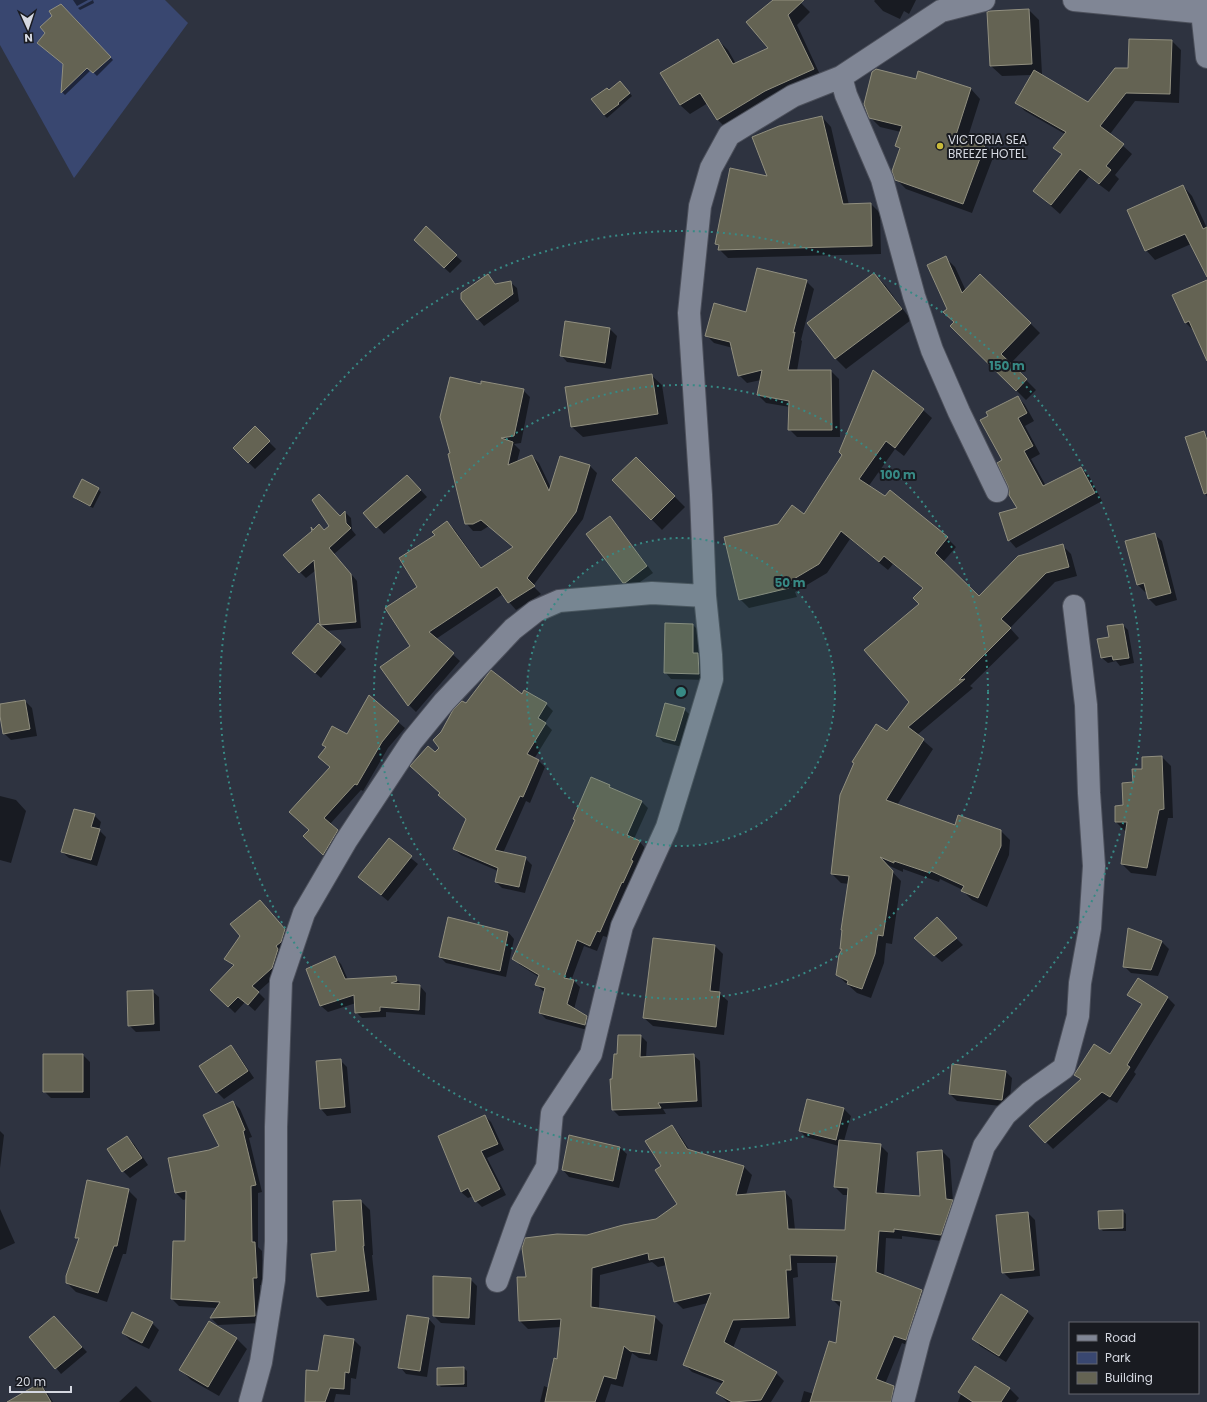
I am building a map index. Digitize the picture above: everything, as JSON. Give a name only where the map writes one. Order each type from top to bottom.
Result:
[{"type":"street","points":[[497,1281],[521,1213],[547,1168],[552,1114],[591,1054],[622,926],[666,827],[712,679],[705,596],[701,495],[689,313],[700,206],[711,168],[729,134],[794,96],[841,77],[941,11],[984,0]]},
{"type":"street","points":[[1074,0],[1202,9],[1207,57]]},
{"type":"street","points":[[841,77],[846,95],[882,179],[914,296],[932,350],[996,491]]},
{"type":"street","points":[[250,1402],[261,1362],[274,1280],[276,1241],[276,1127],[281,981],[304,913],[346,841],[412,741],[444,702],[513,629],[536,611],[559,601],[652,594],[705,596]]},
{"type":"street","points":[[903,1402],[919,1339],[984,1146],[1005,1115],[1029,1093],[1064,1068],[1078,1016],[1080,983],[1090,928],[1094,866],[1089,793],[1086,705],[1074,606]]},
{"type":"green space","points":[[0,0],[165,0],[188,23],[74,178],[0,45]]},
{"type":"building","points":[[773,0],[804,0],[788,15],[814,69],[765,91],[717,120],[700,93],[680,105],[660,73],[718,39],[733,64],[768,48],[746,22]]},
{"type":"building","points":[[61,4],[111,57],[93,73],[87,68],[61,93],[63,64],[37,43],[45,33],[40,27],[52,16],[49,11]]},
{"type":"building","points":[[1029,9],[1032,64],[990,66],[987,12]]},
{"type":"building","points":[[1129,39],[1172,40],[1170,94],[1126,93],[1100,126],[1124,144],[1106,166],[1111,170],[1099,184],[1080,169],[1051,205],[1033,191],[1062,154],[1053,148],[1066,132],[1015,103],[1034,70],[1088,102],[1115,68],[1128,68]]},
{"type":"building","points":[[876,69],[916,79],[918,71],[971,88],[956,135],[985,145],[963,204],[895,180],[892,171],[900,148],[895,146],[902,126],[869,118],[864,104],[872,72]]},
{"type":"building","points":[[620,81],[630,93],[618,103],[619,104],[604,115],[591,99],[607,88],[609,90]]},
{"type":"building","points":[[822,116],[843,204],[871,203],[872,246],[718,250],[719,245],[715,244],[730,168],[767,176],[752,137],[779,126]]},
{"type":"building","points":[[1183,185],[1203,229],[1207,227],[1207,277],[1185,234],[1145,251],[1127,210]]},
{"type":"building","points":[[426,226],[457,255],[444,268],[414,240]]},
{"type":"building","points":[[946,256],[962,293],[980,274],[1031,323],[1001,354],[1027,379],[1016,391],[950,326],[954,322],[943,312],[947,309],[927,265]]},
{"type":"building","points":[[757,268],[807,280],[793,333],[795,332],[788,370],[831,370],[832,430],[788,430],[789,401],[757,395],[762,370],[738,376],[730,342],[705,336],[714,303],[746,312]]},
{"type":"building","points":[[874,273],[902,309],[835,359],[807,323]]},
{"type":"building","points":[[488,274],[495,284],[511,281],[513,294],[477,320],[461,299],[461,293]]},
{"type":"building","points":[[1207,280],[1207,361],[1189,321],[1185,323],[1172,295]]},
{"type":"building","points":[[565,321],[610,328],[605,363],[560,356]]},
{"type":"building","points":[[873,370],[924,409],[895,448],[886,441],[859,479],[885,496],[890,490],[948,537],[935,553],[979,596],[1018,556],[1063,544],[1069,567],[1046,573],[1001,619],[1011,628],[959,680],[965,679],[908,727],[924,739],[886,800],[955,825],[958,815],[1001,830],[1001,846],[978,898],[961,891],[964,886],[931,871],[930,873],[894,861],[894,863],[880,857],[893,871],[883,936],[878,935],[875,954],[862,989],[847,984],[848,981],[836,975],[839,955],[842,949],[840,949],[841,930],[849,876],[831,874],[840,795],[854,763],[852,762],[876,724],[887,731],[909,702],[864,650],[919,604],[913,598],[923,588],[884,556],[879,562],[841,531],[819,564],[787,583],[789,588],[739,600],[724,537],[778,524],[792,505],[804,514],[842,455],[839,452]]},
{"type":"building","points":[[652,374],[658,414],[571,427],[565,387]]},
{"type":"building","points":[[450,377],[481,384],[481,381],[524,389],[514,436],[501,438],[513,442],[508,465],[532,455],[549,491],[560,456],[590,465],[576,512],[527,578],[535,586],[508,603],[497,587],[429,632],[454,653],[408,706],[380,667],[410,646],[385,608],[417,587],[399,558],[435,535],[432,532],[447,521],[481,568],[513,547],[481,520],[473,524],[465,524],[448,454],[450,453],[440,417]]},
{"type":"building","points":[[1018,396],[1027,413],[1018,418],[1033,446],[1024,451],[1043,486],[1081,467],[1095,493],[1008,541],[999,513],[1017,508],[1009,495],[1008,486],[997,463],[1002,460],[980,420],[988,416],[986,412]]},
{"type":"building","points":[[255,426],[270,441],[248,463],[233,448]]},
{"type":"building","points":[[1204,431],[1207,440],[1207,493],[1204,494],[1185,437]]},
{"type":"building","points":[[636,457],[675,496],[651,520],[612,480]]},
{"type":"building","points":[[407,475],[421,490],[376,528],[363,513]]},
{"type":"building","points":[[82,479],[99,488],[90,506],[73,497]]},
{"type":"building","points":[[319,494],[340,516],[345,511],[346,523],[351,528],[329,548],[351,574],[356,622],[320,625],[314,560],[299,573],[283,555],[312,531],[311,527],[313,530],[319,524],[324,530],[329,526],[312,500]]},
{"type":"building","points":[[610,516],[647,566],[625,583],[623,583],[586,534]]},
{"type":"building","points":[[1155,533],[1171,593],[1148,599],[1144,583],[1137,585],[1125,541]]},
{"type":"building","points":[[318,623],[341,642],[315,673],[292,653]]},
{"type":"building","points":[[665,623],[693,624],[693,653],[698,653],[699,674],[664,673]]},
{"type":"building","points":[[1123,624],[1129,658],[1113,660],[1112,656],[1101,658],[1097,639],[1109,637],[1107,626]]},
{"type":"building","points":[[491,670],[522,694],[524,690],[547,703],[538,718],[546,723],[527,754],[539,760],[523,797],[520,796],[495,850],[526,857],[519,887],[495,882],[498,868],[453,849],[466,819],[438,795],[440,793],[410,766],[428,746],[435,752],[439,748],[433,740],[441,732],[453,710],[462,701],[466,703]]},
{"type":"building","points":[[369,695],[399,721],[382,742],[357,785],[355,784],[324,818],[338,830],[323,855],[303,836],[309,830],[289,812],[330,767],[318,757],[326,747],[322,745],[332,726],[347,734]]},
{"type":"building","points":[[25,700],[30,729],[3,734],[0,704]]},
{"type":"building","points":[[665,703],[685,708],[675,741],[656,736]]},
{"type":"building","points":[[1162,756],[1164,809],[1159,810],[1147,868],[1121,864],[1127,822],[1115,822],[1115,806],[1123,805],[1122,783],[1133,782],[1132,769],[1142,769],[1142,757]]},
{"type":"building","points":[[591,777],[610,785],[609,787],[642,801],[627,835],[640,841],[631,860],[633,861],[600,932],[597,931],[590,946],[577,940],[564,978],[574,980],[567,1004],[587,1016],[585,1025],[539,1013],[545,988],[535,985],[539,975],[512,959],[575,820],[573,819]]},
{"type":"building","points":[[74,809],[95,814],[91,827],[100,829],[91,860],[61,852]]},
{"type":"building","points":[[389,838],[412,856],[381,895],[358,877]]},
{"type":"building","points":[[260,900],[285,929],[281,942],[276,946],[278,949],[272,968],[252,986],[259,992],[248,1005],[238,997],[228,1007],[210,990],[234,965],[224,959],[240,936],[230,924]]},
{"type":"building","points":[[448,917],[508,932],[500,971],[439,957]]},
{"type":"building","points":[[937,917],[957,938],[934,956],[914,938]]},
{"type":"building","points":[[1128,928],[1162,941],[1151,970],[1123,967]]},
{"type":"building","points":[[653,938],[715,945],[710,991],[720,992],[716,1027],[643,1018]]},
{"type":"building","points":[[335,956],[345,979],[396,976],[397,981],[391,983],[420,985],[419,1010],[380,1007],[380,1011],[355,1013],[354,995],[320,1006],[306,969]]},
{"type":"building","points":[[1138,978],[1168,997],[1127,1065],[1130,1067],[1110,1097],[1102,1092],[1045,1143],[1029,1126],[1081,1079],[1074,1075],[1094,1044],[1110,1054],[1142,1004],[1127,995]]},
{"type":"building","points":[[153,990],[154,1024],[128,1026],[127,991]]},
{"type":"building","points":[[618,1035],[641,1035],[640,1057],[694,1054],[697,1101],[658,1103],[661,1108],[612,1110],[610,1079],[612,1079],[614,1054],[617,1054]]},
{"type":"building","points":[[231,1045],[248,1071],[216,1093],[199,1066]]},
{"type":"building","points":[[43,1054],[83,1054],[83,1092],[43,1092]]},
{"type":"building","points":[[341,1059],[345,1107],[320,1109],[316,1061]]},
{"type":"building","points":[[952,1064],[1006,1071],[1002,1100],[949,1094]]},
{"type":"building","points":[[807,1099],[844,1108],[836,1140],[799,1131]]},
{"type":"building","points":[[233,1101],[245,1130],[243,1131],[256,1185],[251,1186],[252,1242],[255,1242],[257,1278],[253,1278],[255,1316],[210,1318],[220,1302],[171,1299],[173,1241],[185,1241],[186,1191],[175,1193],[168,1158],[209,1150],[219,1146],[203,1115]]},
{"type":"building","points":[[485,1115],[498,1144],[481,1151],[500,1189],[475,1202],[468,1188],[461,1192],[438,1136]]},
{"type":"building","points":[[672,1125],[687,1149],[744,1166],[736,1195],[785,1191],[788,1229],[845,1230],[848,1188],[834,1187],[839,1140],[881,1144],[876,1193],[920,1196],[917,1152],[942,1150],[946,1199],[953,1200],[941,1235],[894,1229],[894,1232],[879,1231],[876,1272],[922,1290],[906,1340],[894,1336],[876,1379],[894,1386],[891,1402],[810,1402],[829,1341],[836,1343],[841,1301],[832,1300],[837,1256],[790,1255],[791,1270],[786,1270],[789,1318],[733,1320],[724,1342],[777,1372],[761,1400],[732,1402],[716,1393],[724,1381],[683,1365],[711,1293],[674,1302],[664,1257],[649,1260],[648,1253],[592,1268],[591,1307],[655,1316],[650,1354],[630,1351],[624,1346],[616,1379],[604,1376],[595,1402],[545,1402],[554,1358],[557,1359],[561,1319],[519,1321],[517,1277],[526,1277],[522,1248],[525,1238],[557,1234],[587,1235],[623,1225],[656,1219],[677,1204],[655,1170],[661,1166],[645,1141]]},
{"type":"building","points":[[569,1135],[620,1147],[613,1181],[562,1170]]},
{"type":"building","points":[[127,1136],[142,1158],[122,1172],[107,1149]]},
{"type":"building","points":[[87,1180],[129,1189],[117,1246],[114,1246],[98,1293],[66,1283],[66,1276],[79,1238],[75,1238]]},
{"type":"building","points":[[361,1200],[363,1246],[369,1291],[317,1297],[311,1254],[336,1251],[333,1201]]},
{"type":"building","points":[[1123,1210],[1123,1228],[1099,1229],[1098,1211]]},
{"type":"building","points":[[1028,1212],[1034,1270],[1002,1273],[996,1215]]},
{"type":"building","points":[[433,1276],[471,1278],[469,1318],[433,1316]]},
{"type":"building","points":[[1001,1294],[1028,1311],[999,1356],[972,1339]]},
{"type":"building","points":[[132,1312],[153,1322],[142,1343],[122,1333]]},
{"type":"building","points":[[407,1315],[429,1318],[420,1371],[398,1368]]},
{"type":"building","points":[[54,1316],[82,1347],[55,1369],[29,1337]]},
{"type":"building","points":[[209,1321],[237,1338],[208,1387],[179,1370]]},
{"type":"building","points":[[324,1335],[354,1339],[349,1373],[345,1372],[344,1389],[330,1388],[325,1402],[305,1402],[306,1370],[318,1371]]},
{"type":"building","points":[[975,1366],[1010,1388],[1001,1402],[973,1402],[958,1392]]},
{"type":"building","points":[[464,1367],[464,1384],[437,1385],[437,1368]]},
{"type":"building","points":[[40,1383],[51,1402],[7,1402]]},
{"type":"place","name":"VICTORIA SEA BREEZE HOTEL","points":[[940,146]]}]
